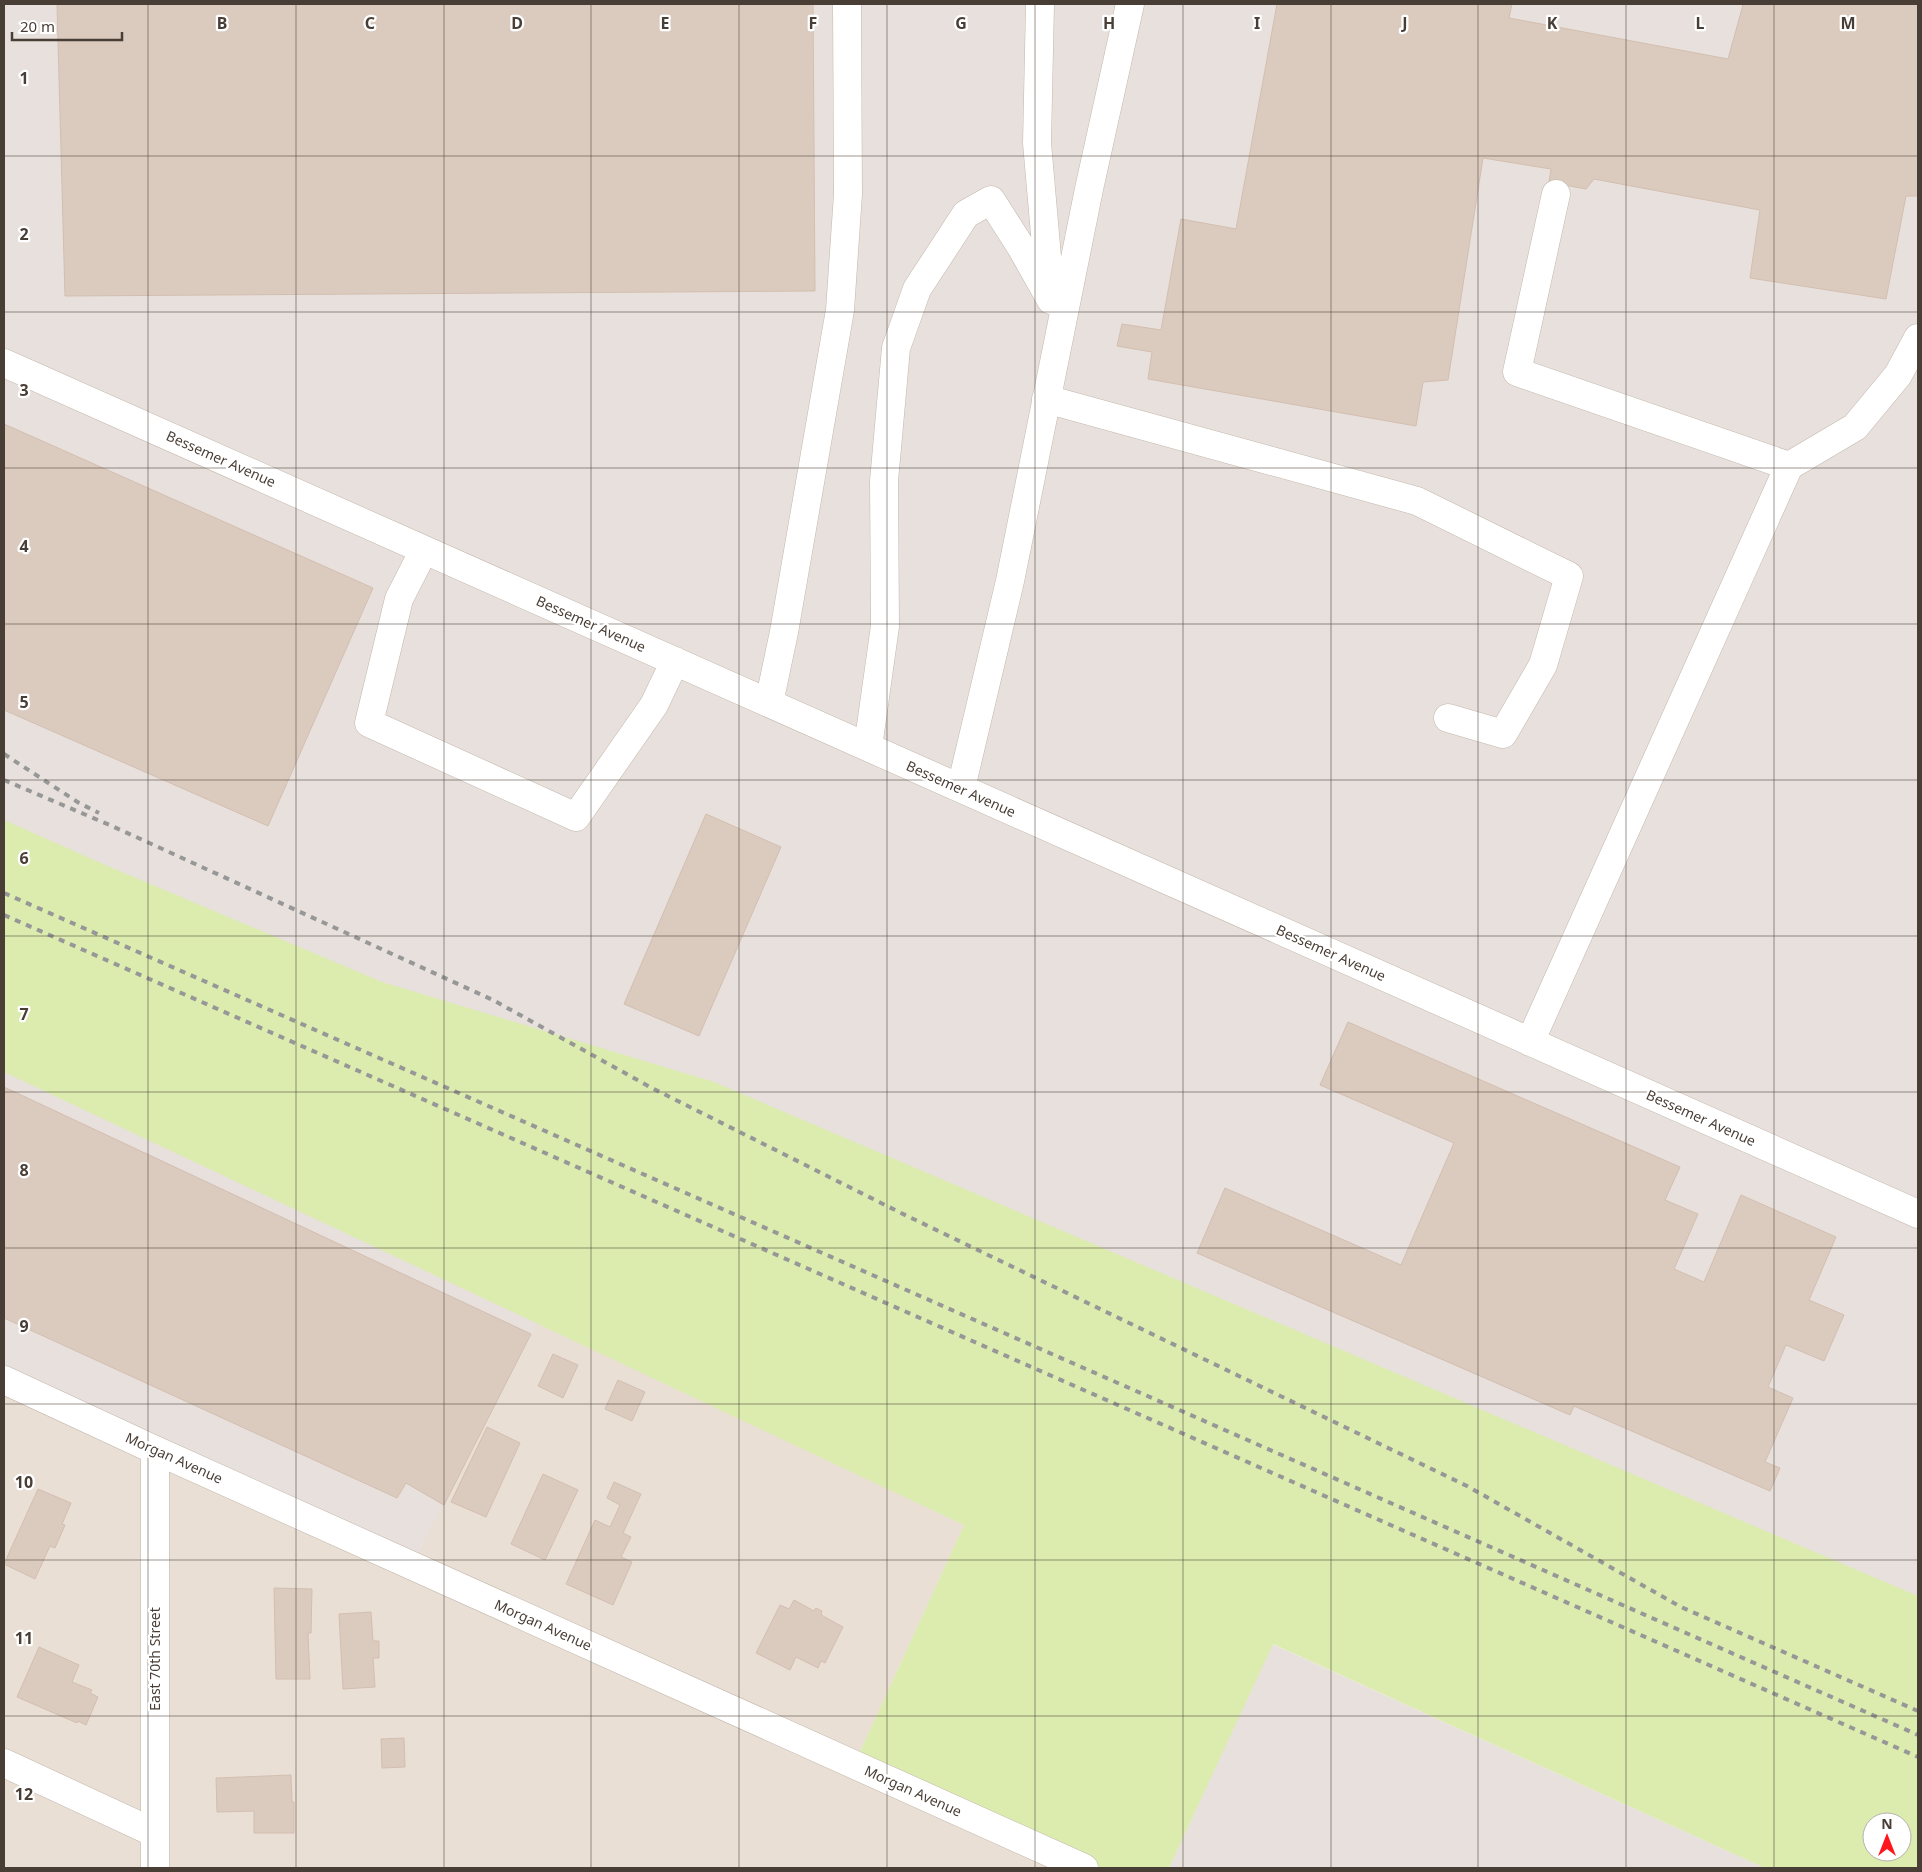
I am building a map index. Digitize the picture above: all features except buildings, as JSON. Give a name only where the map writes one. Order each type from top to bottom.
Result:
[{"type":"street","points":[[769,703],[784,632],[840,310],[848,194],[848,4]]},
{"type":"street","points":[[1040,4],[1037,143],[1056,352]]},
{"type":"street","points":[[961,788],[1010,580],[1046,399],[1130,4]]},
{"type":"street","points":[[1556,194],[1517,372],[1789,466]]},
{"type":"street","points":[[868,747],[885,626],[884,481],[896,348],[917,289],[966,214],[991,200],[1022,247],[1051,300]]},
{"type":"street","points":[[1530,1042],[1789,466],[1855,427],[1898,374],[1918,338]]},
{"type":"street","name":"Bessemer Avenue","points":[[4,363],[1918,1214]]},
{"type":"street","points":[[1046,399],[1417,501],[1569,576],[1543,665],[1503,734],[1448,718]]},
{"type":"street","points":[[424,550],[401,593],[369,723],[576,817],[654,705],[675,662]]},
{"type":"street","name":"Morgan Avenue","points":[[4,1380],[1076,1866]]},
{"type":"street","name":"East 70th Street","points":[[155,1450],[155,1868]]},
{"type":"street","points":[[4,1763],[155,1833]]},
{"type":"shaded area","points":[[4,4],[1918,4],[1918,1605],[565,1268],[412,1566],[4,1377]]},
{"type":"shaded area","points":[[538,1320],[964,1525],[854,1765],[1084,1868],[4,1868],[4,1380]]},
{"type":"shaded area","points":[[1272,1644],[1765,1868],[1169,1868]]},
{"type":"green space","points":[[4,820],[382,982],[714,1082],[1918,1596],[1918,1868],[1765,1868],[1273,1644],[1169,1868],[1084,1868],[854,1765],[964,1525],[4,1072]]},
{"type":"railway","points":[[4,754],[79,803],[99,813]]},
{"type":"railway","points":[[4,780],[112,826],[493,1000],[650,1087],[899,1212],[1467,1486],[1681,1607],[1918,1711]]},
{"type":"railway","points":[[4,893],[1918,1735]]},
{"type":"railway","points":[[4,915],[1918,1757]]}]
